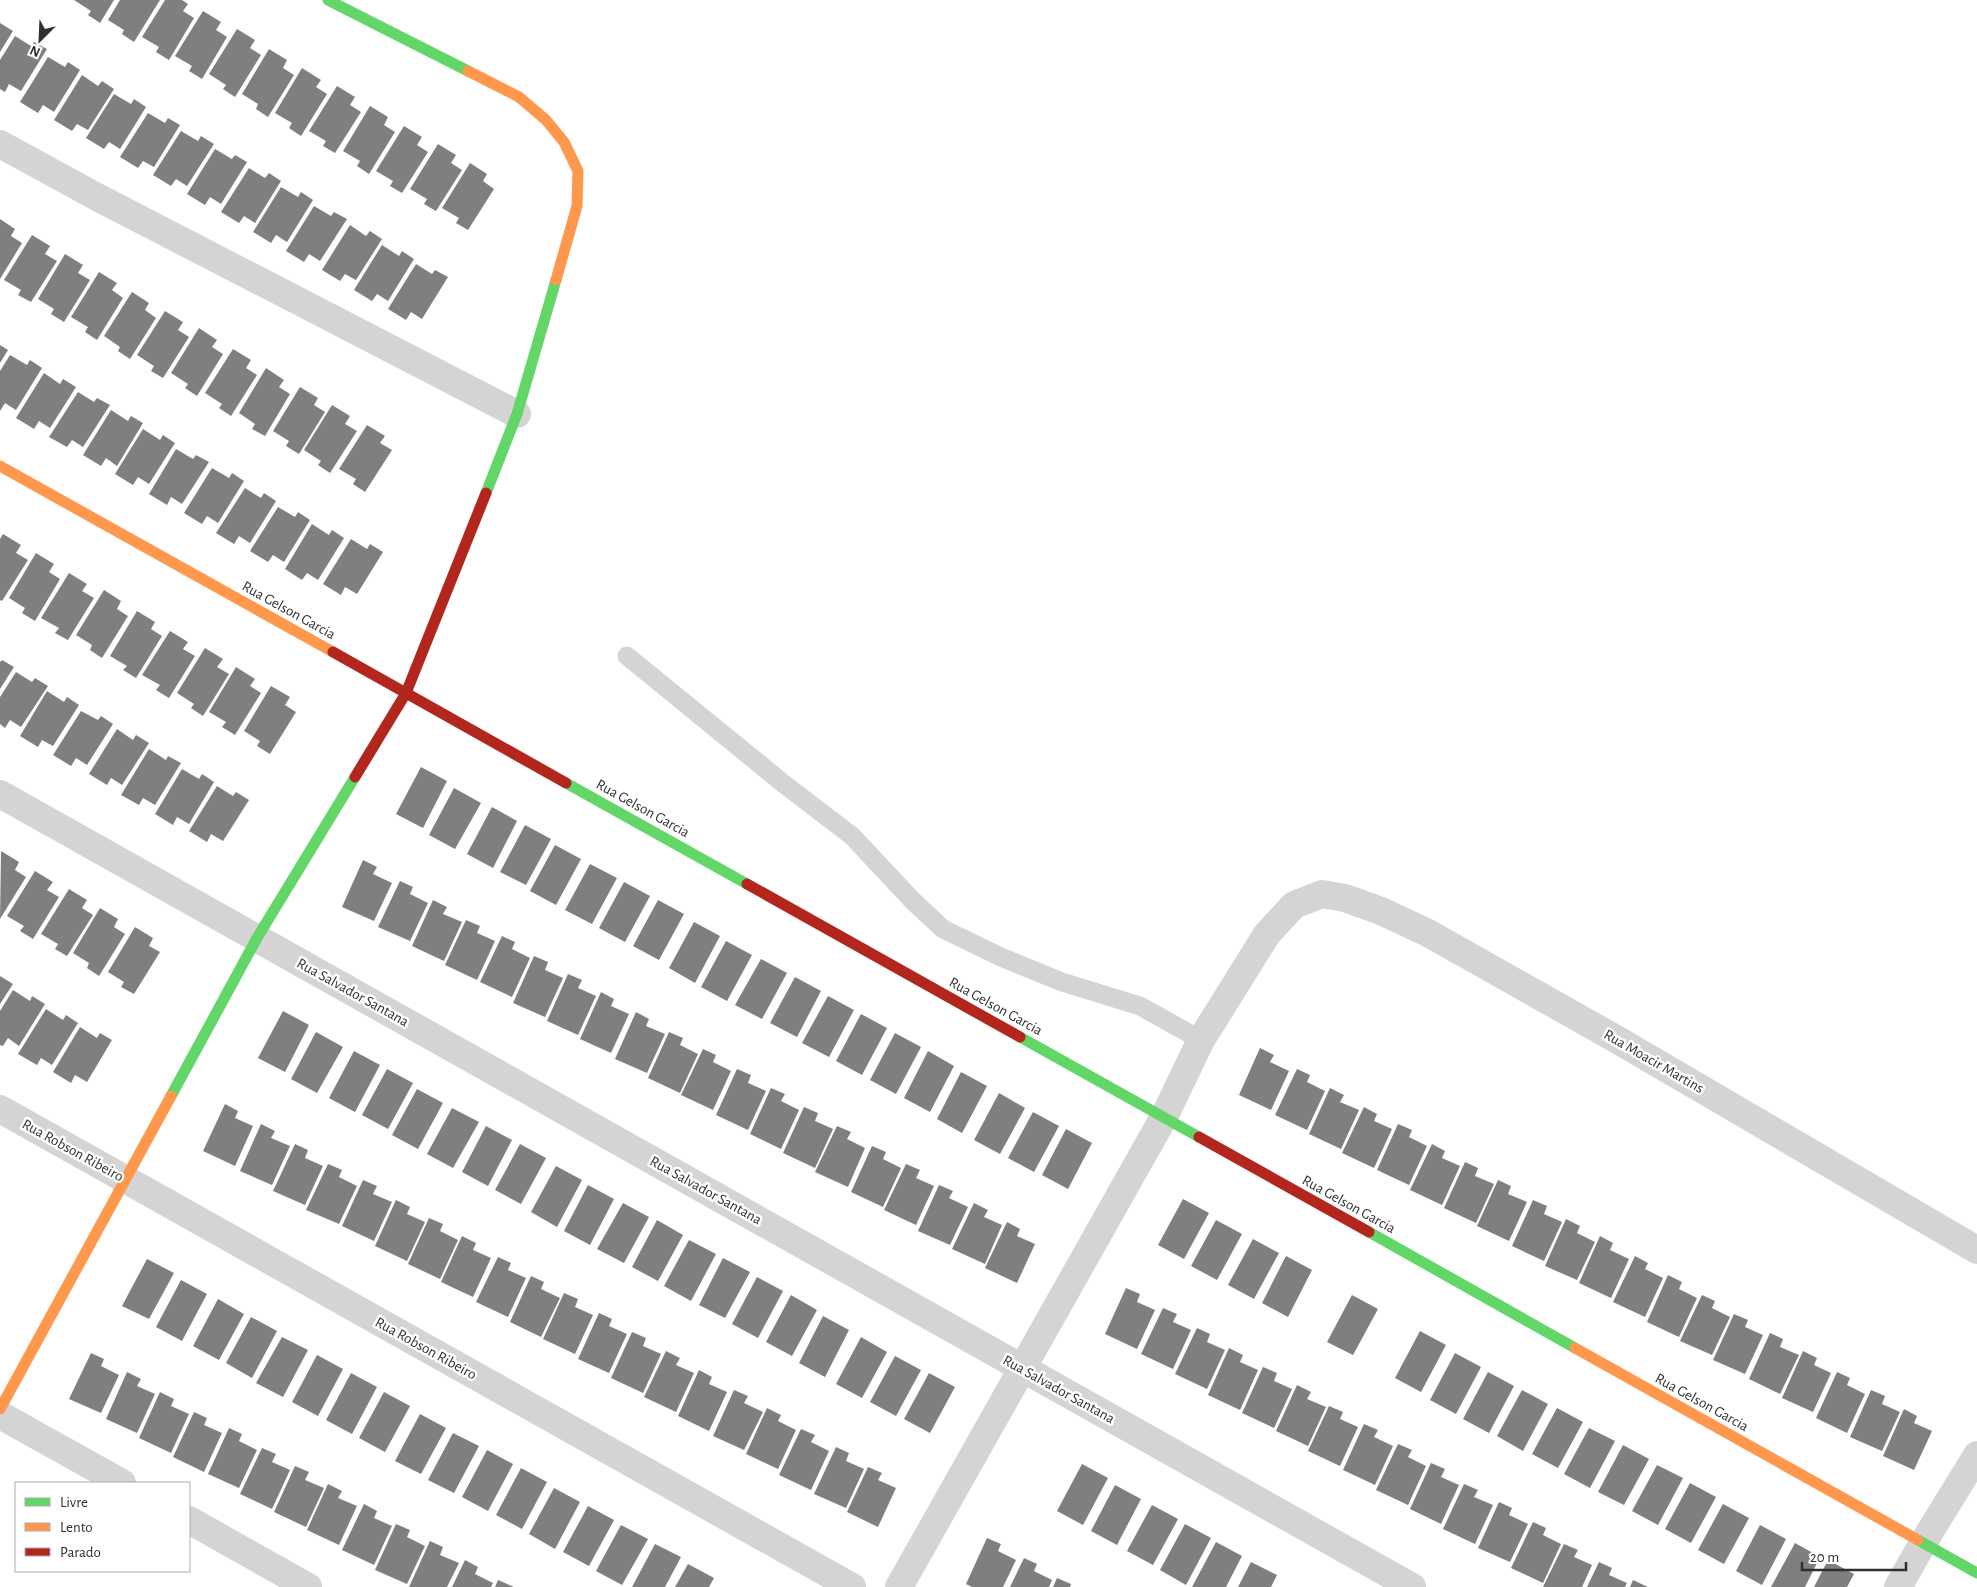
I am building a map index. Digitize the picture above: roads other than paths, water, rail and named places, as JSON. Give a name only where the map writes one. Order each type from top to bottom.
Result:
[{"type":"street","points":[[0,1410],[257,938],[406,693],[517,414],[576,206],[578,170],[564,142],[546,120],[519,97],[328,0]]},
{"type":"street","points":[[0,144],[106,202],[517,414]]},
{"type":"street","name":"Rua Gelson Garcia","points":[[0,466],[1977,1573]]},
{"type":"street","name":"Rua Salvador Santana","points":[[0,794],[1412,1587]]},
{"type":"street","name":"Rua Moacir Martins","points":[[1201,1040],[1267,934],[1294,905],[1322,894],[1345,898],[1382,911],[1428,934],[1616,1039],[1977,1250]]},
{"type":"street","points":[[899,1587],[1164,1117],[1201,1040]]},
{"type":"street","name":"Rua Robson Ribeiro","points":[[0,1110],[852,1587]]},
{"type":"street","points":[[0,1415],[120,1482]]},
{"type":"street","points":[[1898,1587],[1977,1455]]},
{"type":"street","points":[[190,1521],[308,1587]]},
{"type":"lane","points":[[627,656],[784,784],[852,836],[913,901],[943,929],[1004,958],[1062,982],[1140,1006],[1201,1040]]}]
